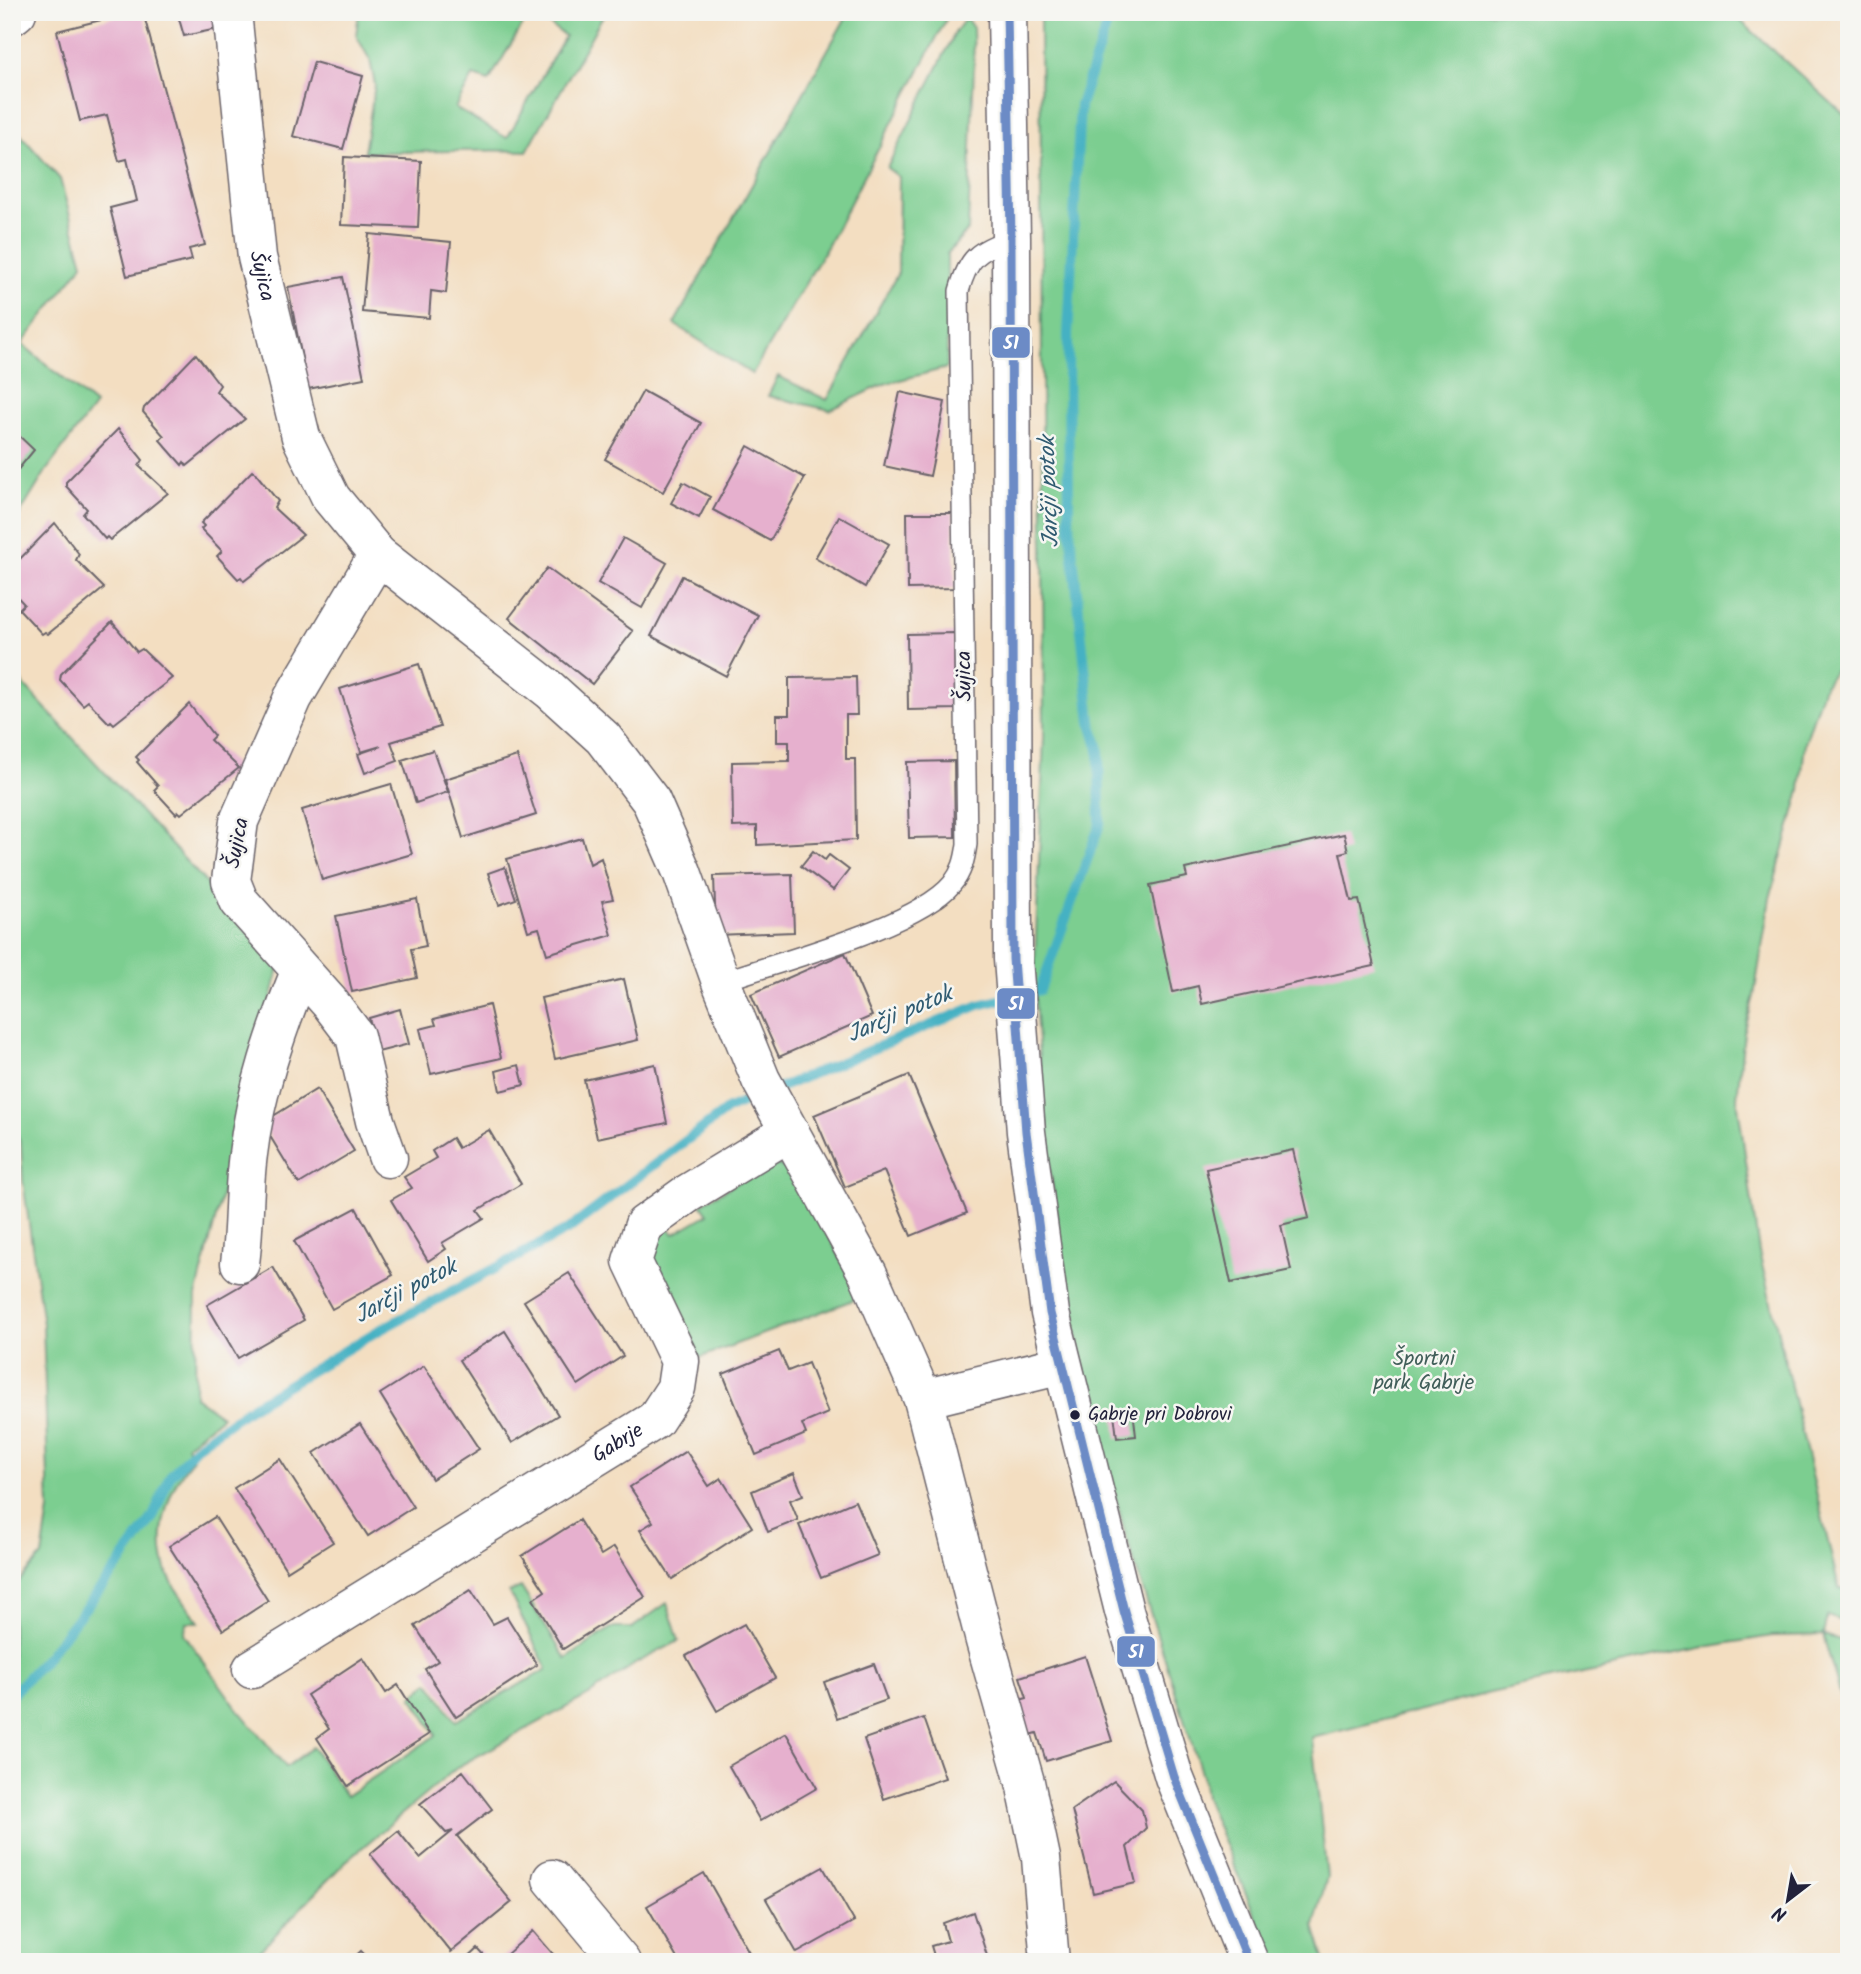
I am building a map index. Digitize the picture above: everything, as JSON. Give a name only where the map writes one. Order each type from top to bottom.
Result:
[{"type":"street","points":[[12,16],[17,12]]},
{"type":"street","name":"Šujica","points":[[232,12],[257,257],[283,374],[301,437],[331,498],[378,555],[550,690],[603,738],[651,802],[682,872],[721,982],[774,1105],[868,1274],[923,1399],[981,1628],[1025,1782],[1041,1858],[1050,1962]]},
{"type":"street","points":[[1007,12],[1011,238],[1013,960],[1026,1132],[1045,1274],[1062,1365],[1154,1716],[1174,1777],[1249,1962]]},
{"type":"street","name":"Šujica","points":[[378,555],[293,698],[239,821],[231,881],[239,901],[330,1003],[355,1036],[375,1121],[388,1158]]},
{"type":"street","points":[[240,1263],[250,1141],[262,1087],[285,1010],[300,972]]},
{"type":"street","name":"Gabrje","points":[[252,1669],[655,1420],[676,1388],[680,1361],[632,1261],[644,1225],[687,1194],[774,1105]]},
{"type":"street","points":[[923,1399],[1062,1365]]},
{"type":"street","points":[[552,1879],[621,1962]]},
{"type":"lane","name":"Šujica","points":[[721,982],[882,927],[919,909],[953,883],[963,866],[968,844],[959,291],[965,269],[977,253],[1011,238]]},
{"type":"green space","points":[[359,12],[530,12],[489,81],[473,76],[455,108],[507,138],[565,36],[533,12],[605,12],[527,151],[364,152],[375,85],[370,60],[356,35]]},
{"type":"green space","points":[[849,12],[950,12],[828,245],[752,374],[674,324]]},
{"type":"green space","name":"Športni park Gabrje","points":[[1040,12],[1731,12],[1849,119],[1849,650],[1824,686],[1805,743],[1800,790],[1770,898],[1754,996],[1744,1033],[1737,1098],[1759,1252],[1839,1588],[1849,1589],[1849,1623],[1827,1616],[1823,1635],[1772,1636],[1705,1647],[1490,1693],[1312,1738],[1327,1877],[1314,1926],[1325,1962],[1275,1962],[1205,1798],[1202,1776],[1125,1533],[1093,1411],[1067,1290],[1044,1128],[1034,985],[1044,736]]},
{"type":"green space","points":[[966,18],[973,28],[974,65],[968,230],[947,254],[947,368],[884,384],[830,410],[768,396],[778,376],[827,400],[898,273],[899,177],[887,168],[956,31]]},
{"type":"green space","points":[[12,125],[60,179],[83,264],[22,344],[95,405],[46,471],[12,527]]},
{"type":"green space","points":[[12,672],[210,887],[279,968],[196,1296],[195,1397],[222,1416],[187,1445],[193,1459],[169,1499],[162,1531],[164,1562],[169,1576],[199,1622],[187,1622],[184,1634],[236,1707],[286,1767],[313,1747],[346,1796],[436,1735],[412,1697],[429,1682],[456,1721],[547,1669],[509,1592],[521,1587],[566,1659],[611,1628],[632,1628],[667,1603],[679,1641],[638,1662],[589,1695],[459,1766],[345,1862],[249,1962],[12,1962],[12,1589],[42,1556],[49,1510],[43,1324],[23,1181],[21,1145],[12,1122]]},
{"type":"green space","points":[[778,1165],[796,1173],[861,1297],[699,1358],[649,1258],[666,1224],[674,1234],[708,1214],[701,1204],[759,1170]]},
{"type":"green space","points":[[1823,1635],[1849,1642],[1849,1724]]},
{"type":"building","points":[[133,12],[143,12],[205,245],[189,249],[192,260],[127,276],[110,208],[137,201],[127,159],[119,161],[107,115],[80,121],[57,31]]},
{"type":"building","points":[[177,12],[214,12],[217,29],[184,36]]},
{"type":"building","points":[[314,62],[363,76],[343,149],[293,136]]},
{"type":"building","points":[[344,157],[421,161],[418,228],[341,225]]},
{"type":"building","points":[[369,234],[451,242],[446,293],[431,291],[429,318],[362,312]]},
{"type":"building","points":[[343,277],[364,378],[308,389],[288,287]]},
{"type":"building","points":[[196,354],[220,385],[216,391],[245,419],[187,466],[184,462],[182,465],[160,440],[164,436],[143,412]]},
{"type":"building","points":[[643,391],[701,423],[663,492],[605,459]]},
{"type":"building","points":[[900,392],[945,402],[930,476],[884,466]]},
{"type":"building","points":[[12,429],[34,450],[12,477]]},
{"type":"building","points":[[118,429],[143,460],[139,466],[168,493],[110,540],[107,537],[105,539],[83,514],[87,509],[66,486],[66,482]]},
{"type":"building","points":[[748,446],[805,478],[770,541],[713,510]]},
{"type":"building","points":[[253,470],[278,501],[274,508],[303,535],[244,581],[241,577],[238,579],[217,556],[222,551],[201,529],[204,526],[201,523]]},
{"type":"building","points":[[683,482],[710,497],[699,518],[671,503]]},
{"type":"building","points":[[907,513],[953,513],[955,588],[908,589]]},
{"type":"building","points":[[839,516],[889,544],[865,587],[815,558]]},
{"type":"building","points":[[55,523],[79,554],[76,560],[104,588],[48,634],[42,634],[19,609],[24,604],[12,591],[12,567]]},
{"type":"building","points":[[623,538],[667,563],[642,608],[598,583]]},
{"type":"building","points":[[547,568],[633,631],[592,684],[509,618]]},
{"type":"building","points":[[682,576],[758,615],[726,676],[651,636]]},
{"type":"building","points":[[112,622],[137,652],[142,649],[172,678],[114,724],[111,721],[109,723],[88,701],[83,705],[60,680],[61,674]]},
{"type":"building","points":[[954,633],[955,709],[908,710],[907,634]]},
{"type":"building","points":[[419,664],[440,727],[391,742],[398,761],[365,773],[358,754],[381,746],[361,752],[340,689]]},
{"type":"building","points":[[856,677],[857,715],[846,715],[846,759],[855,759],[856,840],[757,845],[757,826],[733,827],[732,762],[789,761],[789,742],[777,742],[777,715],[789,715],[789,678]]},
{"type":"building","points":[[189,704],[214,736],[210,740],[239,768],[181,814],[178,811],[176,814],[154,790],[158,786],[137,762],[139,760],[136,757]]},
{"type":"building","points":[[433,750],[448,792],[416,803],[402,760]]},
{"type":"building","points":[[517,756],[536,815],[463,838],[445,779]]},
{"type":"building","points":[[954,761],[955,837],[909,838],[907,762]]},
{"type":"building","points":[[391,784],[412,854],[322,880],[302,810]]},
{"type":"building","points":[[1344,834],[1348,851],[1340,853],[1351,901],[1359,900],[1374,966],[1202,1004],[1198,986],[1173,992],[1150,885],[1187,877],[1185,869]]},
{"type":"building","points":[[582,838],[590,864],[601,858],[613,899],[602,901],[612,935],[547,954],[539,928],[528,931],[507,859]]},
{"type":"building","points":[[813,851],[825,860],[829,855],[849,870],[833,890],[801,866]]},
{"type":"building","points":[[505,867],[516,899],[499,905],[488,873]]},
{"type":"building","points":[[792,874],[794,932],[716,935],[714,876]]},
{"type":"building","points":[[417,899],[426,946],[411,949],[417,978],[352,992],[336,916]]},
{"type":"building","points":[[845,953],[872,1016],[779,1057],[751,994]]},
{"type":"building","points":[[624,979],[638,1040],[555,1059],[541,998]]},
{"type":"building","points":[[489,1005],[501,1058],[431,1074],[420,1029],[436,1025],[434,1019]]},
{"type":"building","points":[[400,1009],[409,1044],[378,1052],[369,1018]]},
{"type":"building","points":[[655,1064],[667,1123],[597,1138],[584,1080]]},
{"type":"building","points":[[519,1065],[524,1085],[500,1091],[496,1071]]},
{"type":"building","points":[[909,1075],[967,1213],[911,1236],[884,1171],[845,1187],[814,1115]]},
{"type":"building","points":[[317,1089],[354,1151],[299,1184],[262,1123]]},
{"type":"building","points":[[489,1130],[521,1184],[478,1210],[484,1218],[442,1243],[446,1249],[428,1261],[391,1200],[412,1188],[404,1177],[436,1158],[432,1151],[452,1138],[458,1148]]},
{"type":"building","points":[[1293,1150],[1309,1218],[1281,1225],[1291,1270],[1231,1283],[1206,1169]]},
{"type":"building","points":[[356,1208],[393,1275],[332,1309],[294,1241]]},
{"type":"building","points":[[273,1267],[304,1320],[238,1358],[207,1305]]},
{"type":"building","points":[[569,1273],[623,1356],[578,1385],[524,1301]]},
{"type":"building","points":[[505,1331],[558,1415],[512,1443],[459,1360]]},
{"type":"building","points":[[779,1351],[788,1371],[808,1363],[828,1413],[802,1424],[806,1434],[756,1455],[723,1374]]},
{"type":"building","points":[[424,1366],[479,1449],[432,1479],[380,1394]]},
{"type":"building","points":[[1133,1410],[1136,1436],[1117,1438],[1114,1413]]},
{"type":"building","points":[[360,1424],[413,1507],[368,1536],[314,1453]]},
{"type":"building","points":[[686,1451],[709,1486],[721,1478],[752,1527],[672,1579],[640,1530],[653,1522],[630,1487]]},
{"type":"building","points":[[280,1459],[333,1542],[287,1571],[234,1488]]},
{"type":"building","points":[[794,1473],[803,1495],[790,1500],[798,1520],[768,1532],[752,1491]]},
{"type":"building","points":[[855,1501],[878,1555],[821,1578],[799,1525]]},
{"type":"building","points":[[215,1517],[268,1601],[223,1630],[169,1546]]},
{"type":"building","points":[[579,1520],[601,1555],[614,1547],[645,1597],[563,1649],[533,1599],[545,1591],[522,1556]]},
{"type":"building","points":[[471,1590],[493,1624],[507,1617],[537,1665],[456,1717],[425,1669],[438,1661],[415,1626]]},
{"type":"building","points":[[744,1624],[775,1678],[717,1711],[686,1656]]},
{"type":"building","points":[[1085,1656],[1112,1741],[1046,1761],[1037,1733],[1027,1736],[1016,1701],[1027,1698],[1020,1677]]},
{"type":"building","points":[[363,1658],[386,1693],[398,1685],[429,1734],[348,1786],[317,1738],[329,1729],[307,1695]]},
{"type":"building","points":[[874,1664],[887,1700],[837,1718],[824,1682]]},
{"type":"building","points":[[924,1718],[945,1778],[884,1799],[864,1739]]},
{"type":"building","points":[[786,1733],[817,1788],[760,1821],[729,1766]]},
{"type":"building","points":[[463,1771],[492,1809],[457,1836],[512,1902],[451,1952],[370,1854],[398,1831],[420,1858],[453,1831],[446,1833],[420,1804]]},
{"type":"building","points":[[1114,1781],[1142,1810],[1146,1828],[1127,1847],[1136,1883],[1093,1893],[1072,1810]]},
{"type":"building","points":[[823,1867],[854,1921],[797,1953],[766,1899]]},
{"type":"building","points":[[704,1873],[750,1954],[737,1962],[679,1962],[647,1906]]},
{"type":"building","points":[[973,1912],[989,1962],[936,1962],[931,1946],[948,1941],[943,1923]]},
{"type":"building","points":[[533,1931],[560,1962],[498,1962]]},
{"type":"building","points":[[478,1949],[490,1962],[464,1962]]},
{"type":"building","points":[[361,1951],[372,1962],[349,1962]]},
{"type":"waterway","name":"Jarčji potok","points":[[12,1694],[46,1658],[122,1561],[153,1517],[170,1476],[198,1445],[251,1407],[374,1333],[569,1229],[728,1109],[979,1005],[1040,990],[1100,824],[1099,749],[1091,722],[1069,519],[1068,334],[1080,105],[1111,12]]},
{"type":"transit line","name":"51","points":[[1007,12],[1011,238],[1013,959],[1026,1132],[1050,1313],[1124,1611],[1174,1777],[1249,1962]]},
{"type":"place","name":"Gabrje pri Dobrovi","points":[[1075,1415]]}]
